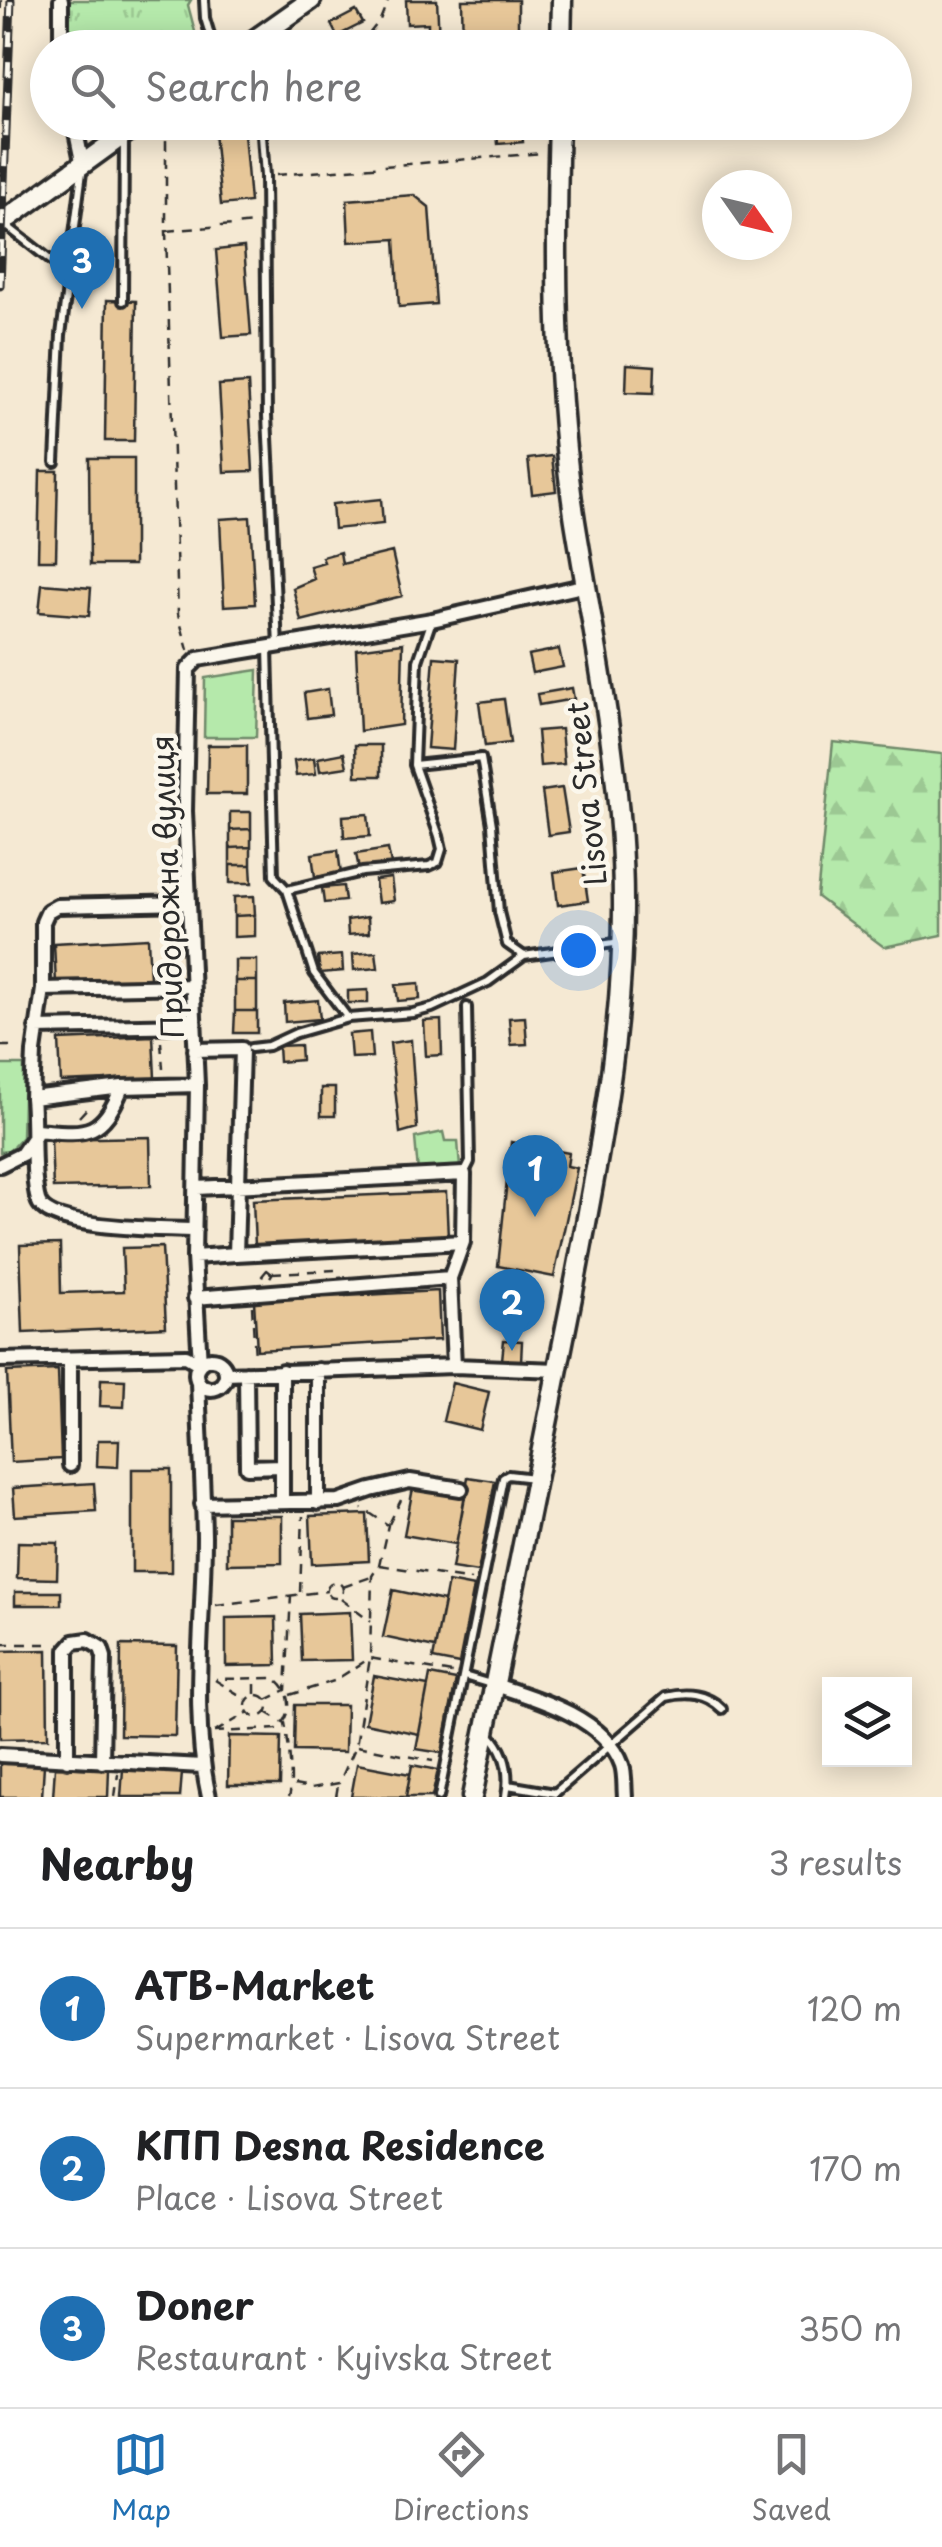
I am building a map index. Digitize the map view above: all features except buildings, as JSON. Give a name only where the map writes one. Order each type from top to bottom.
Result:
[{"type":"main road","points":[[269,30],[311,0]]},
{"type":"main road","points":[[561,30],[562,0]]},
{"type":"main road","points":[[1,224],[119,140]]},
{"type":"main road","name":"Lisova Street","points":[[472,1797],[602,1136],[619,1009],[623,942],[620,845],[575,518],[559,337],[559,140]]},
{"type":"street","points":[[61,0],[62,30]]},
{"type":"street","points":[[78,140],[83,166]]},
{"type":"street","points":[[192,665],[198,660],[432,620],[587,585]]},
{"type":"street","name":"Придорожна вулиця","points":[[192,665],[186,674],[188,903],[197,1085],[194,1257],[200,1364]]},
{"type":"street","points":[[188,903],[57,906],[48,912],[43,922],[43,989],[36,1028],[32,1098],[38,1203],[50,1216],[127,1227],[195,1230]]},
{"type":"street","points":[[43,989],[192,986]]},
{"type":"street","points":[[36,1028],[193,1025]]},
{"type":"street","points":[[195,1050],[242,1049],[236,1254]]},
{"type":"street","points":[[32,1098],[122,1087],[197,1085]]},
{"type":"street","points":[[35,1133],[94,1131],[104,1122],[122,1087]]},
{"type":"street","points":[[0,1165],[22,1154],[35,1133]]},
{"type":"street","points":[[197,1188],[464,1174],[463,1242],[450,1278],[454,1366]]},
{"type":"street","points":[[194,1257],[463,1242]]},
{"type":"street","points":[[196,1298],[450,1278]]},
{"type":"street","points":[[0,1360],[186,1356],[200,1364]]},
{"type":"street","points":[[70,1359],[70,1465]]},
{"type":"street","points":[[198,1382],[206,1388],[216,1388],[224,1382],[226,1374],[218,1360],[209,1359],[196,1372],[202,1504],[200,1608],[208,1732],[202,1766],[209,1797]]},
{"type":"street","points":[[226,1374],[454,1366],[558,1370]]},
{"type":"street","points":[[310,1503],[318,1370]]},
{"type":"street","points":[[282,1371],[282,1501]]},
{"type":"street","points":[[251,1373],[247,1467],[282,1466]]},
{"type":"street","points":[[202,1504],[339,1501],[410,1482],[460,1489]]},
{"type":"street","points":[[67,1760],[67,1650],[80,1640],[101,1648],[102,1762]]},
{"type":"street","points":[[495,1685],[534,1697],[585,1722],[610,1746],[622,1765],[625,1797]]},
{"type":"street","points":[[0,1756],[202,1766]]},
{"type":"lane","points":[[204,0],[208,30]]},
{"type":"lane","points":[[123,300],[124,140]]},
{"type":"lane","points":[[264,140],[274,876],[287,890],[314,973],[348,1018]]},
{"type":"lane","points":[[55,462],[60,335],[83,166]]},
{"type":"lane","points":[[1,224],[69,275]]},
{"type":"lane","points":[[287,890],[362,872],[438,862],[440,836],[414,765],[418,662],[432,620]]},
{"type":"lane","points":[[414,765],[481,758],[492,825],[499,912],[507,944],[524,956]]},
{"type":"lane","points":[[251,1048],[268,1046],[296,1033],[348,1018],[413,1014],[432,1008],[488,982],[524,956],[623,942]]},
{"type":"lane","points":[[464,1174],[470,1162],[467,1007]]},
{"type":"lane","points":[[440,1797],[502,1478],[535,1478]]},
{"type":"lane","points":[[464,1676],[495,1685]]},
{"type":"lane","points":[[508,1784],[556,1793],[666,1698],[684,1692],[712,1700],[722,1709]]},
{"type":"lane","points":[[485,1730],[500,1748],[508,1784],[506,1797]]},
{"type":"path","points":[[0,27],[1,0]]},
{"type":"path","points":[[372,30],[388,0]]},
{"type":"path","points":[[166,140],[178,614],[192,665]]},
{"type":"path","points":[[265,176],[558,152]]},
{"type":"path","points":[[166,231],[265,222]]},
{"type":"path","points":[[161,1026],[164,1086]]},
{"type":"path","points":[[0,1046],[27,1046],[34,1052]]},
{"type":"path","points":[[66,1133],[104,1089]]},
{"type":"path","points":[[324,1289],[349,1249]]},
{"type":"path","points":[[272,1272],[336,1270]]},
{"type":"path","points":[[251,1295],[251,1373]]},
{"type":"path","points":[[336,1797],[356,1746],[370,1658],[372,1576],[379,1564],[388,1525],[410,1482]]},
{"type":"path","points":[[339,1501],[367,1510],[388,1525]]},
{"type":"path","points":[[300,1594],[310,1503]]},
{"type":"path","points":[[379,1564],[484,1582]]},
{"type":"path","points":[[200,1608],[327,1591],[333,1582],[342,1586],[372,1576]]},
{"type":"path","points":[[339,1597],[342,1586]]},
{"type":"path","points":[[327,1591],[372,1622]]},
{"type":"path","points":[[289,1797],[294,1785],[284,1722],[291,1595]]},
{"type":"path","points":[[0,1644],[56,1644],[67,1650]]},
{"type":"path","points":[[288,1696],[334,1682],[370,1658],[464,1676]]},
{"type":"path","points":[[256,1677],[256,1695]]},
{"type":"path","points":[[249,1713],[247,1700],[214,1679],[274,1678],[286,1690]]},
{"type":"path","points":[[266,1700],[286,1690]]},
{"type":"path","points":[[256,1695],[266,1700]]},
{"type":"path","points":[[247,1700],[256,1695]]},
{"type":"path","points":[[266,1700],[266,1712]]},
{"type":"path","points":[[266,1712],[284,1722]]},
{"type":"path","points":[[257,1717],[266,1712]]},
{"type":"path","points":[[208,1732],[249,1713]]},
{"type":"path","points":[[249,1713],[257,1717]]},
{"type":"path","points":[[257,1717],[257,1730]]},
{"type":"path","points":[[208,1732],[276,1728],[284,1722]]},
{"type":"path","points":[[356,1746],[446,1764]]},
{"type":"path","points":[[116,1797],[119,1763]]},
{"type":"path","points":[[294,1785],[311,1788],[339,1783]]},
{"type":"green space","points":[[69,0],[191,0],[188,5],[195,30],[68,30]]},
{"type":"green space","points":[[258,670],[256,737],[204,737],[205,678]]},
{"type":"green space","points":[[833,742],[942,754],[942,935],[884,947],[817,897]]},
{"type":"green space","points":[[0,1065],[24,1065],[22,1137],[9,1151],[0,1152]]},
{"type":"green space","points":[[443,1132],[445,1141],[458,1141],[460,1168],[418,1172],[415,1138]]},
{"type":"railway","points":[[0,286],[11,0]]},
{"type":"place","name":"Doner","points":[[82,309]]},
{"type":"place","name":"ATB-Market","points":[[535,1217]]},
{"type":"place","name":"КПП Desna Residence","points":[[512,1351]]}]
